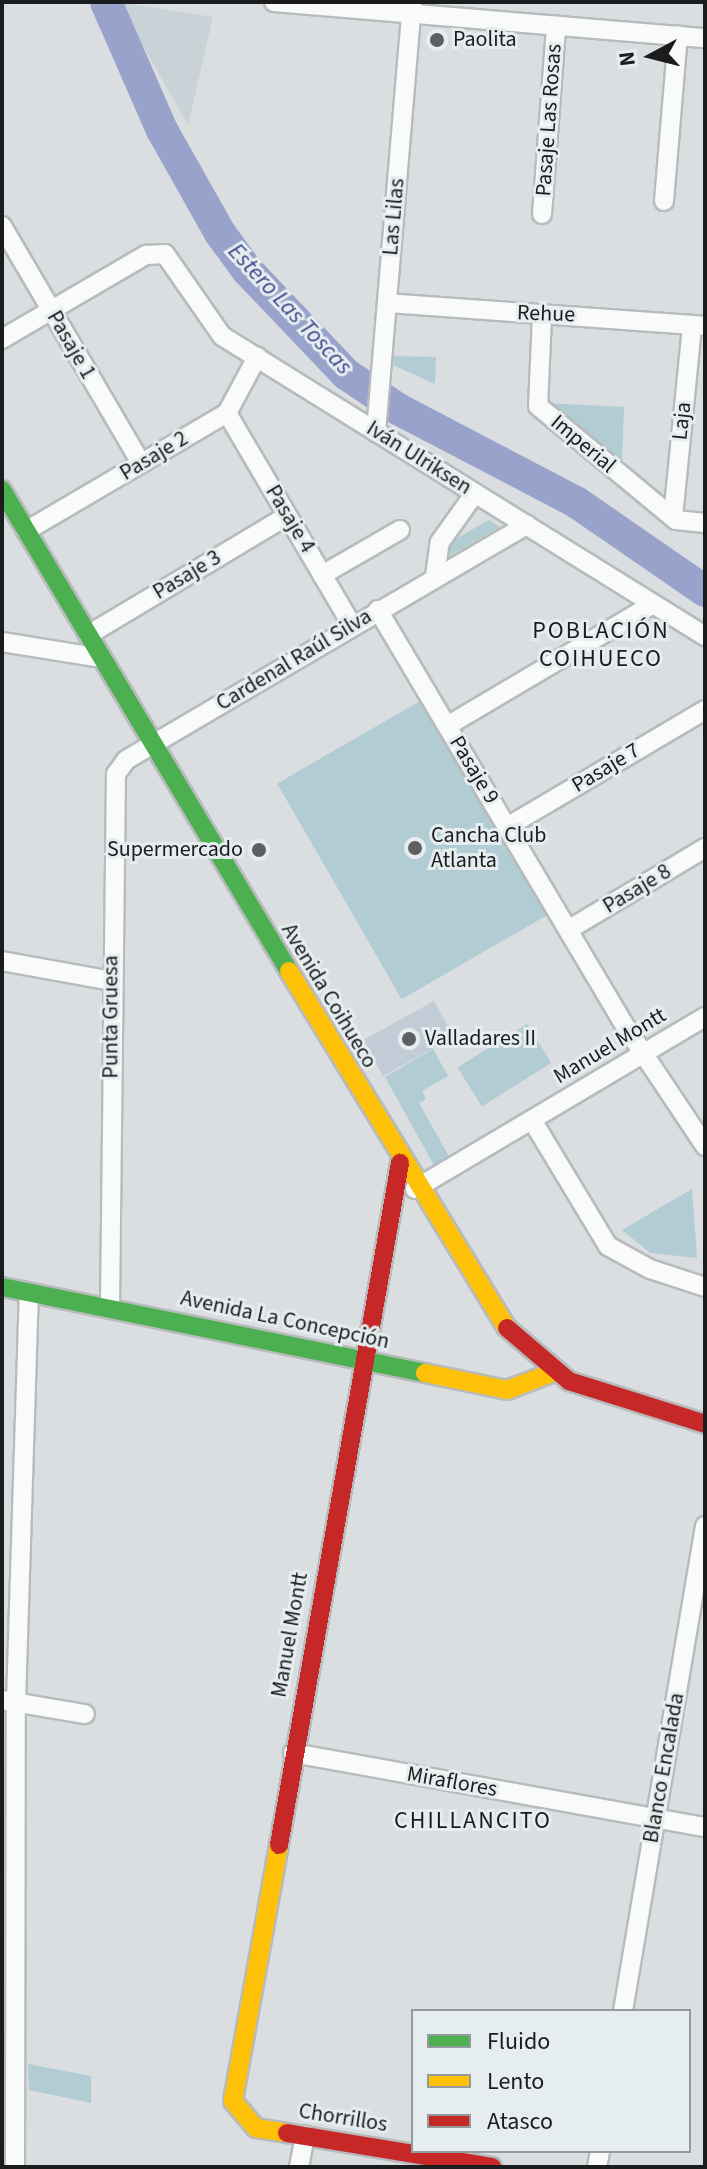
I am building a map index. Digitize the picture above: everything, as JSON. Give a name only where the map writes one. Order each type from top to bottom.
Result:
[{"type":"street","points":[[274,2],[411,8],[556,26],[705,38]]},
{"type":"street","name":"Las Lilas","points":[[376,432],[411,8]]},
{"type":"street","name":"Pasaje Las Rosas","points":[[542,214],[556,26]]},
{"type":"street","points":[[664,201],[678,36]]},
{"type":"street","name":"Pasaje 1","points":[[2,226],[141,463]]},
{"type":"street","name":"Iván Ulriksen","points":[[51,311],[160,253],[212,327],[705,636]]},
{"type":"street","name":"Rehue","points":[[387,303],[698,325]]},
{"type":"street","points":[[2,339],[51,311]]},
{"type":"street","name":"Imperial","points":[[542,316],[538,406],[673,517],[705,523]]},
{"type":"street","name":"Laja","points":[[673,517],[698,325]]},
{"type":"street","points":[[227,413],[257,357]]},
{"type":"street","name":"Pasaje 2","points":[[26,531],[227,413]]},
{"type":"street","name":"Pasaje 4","points":[[227,413],[352,625]]},
{"type":"street","name":"Avenida Coihueco","points":[[2,490],[415,1189],[496,1318],[554,1372],[608,1397],[705,1424]]},
{"type":"street","points":[[435,576],[440,542],[475,493]]},
{"type":"street","name":"Pasaje 3","points":[[88,635],[287,516]]},
{"type":"street","name":"Cardenal Raúl Silva","points":[[153,745],[435,576],[527,525]]},
{"type":"street","points":[[322,575],[400,530]]},
{"type":"street","points":[[447,726],[652,605]]},
{"type":"street","name":"Pasaje 9","points":[[378,610],[568,930],[646,1053]]},
{"type":"street","points":[[2,642],[101,658]]},
{"type":"street","name":"Pasaje 7","points":[[507,827],[705,710]]},
{"type":"street","name":"Punta Gruesa","points":[[110,1308],[113,782],[126,760],[153,745]]},
{"type":"street","name":"Pasaje 8","points":[[568,930],[705,848]]},
{"type":"street","points":[[2,961],[112,981]]},
{"type":"street","name":"Manuel Montt","points":[[415,1189],[705,1017]]},
{"type":"street","points":[[646,1053],[705,1146]]},
{"type":"street","points":[[532,1120],[608,1246],[650,1269],[705,1287]]},
{"type":"street","name":"Manuel Montt","points":[[239,2115],[234,2093],[400,1163]]},
{"type":"street","name":"Avenida La Concepción","points":[[2,1287],[507,1390],[554,1372]]},
{"type":"street","points":[[15,2167],[9,2085],[9,1701],[29,1293]]},
{"type":"street","name":"Blanco Encalada","points":[[623,2009],[705,1526]]},
{"type":"street","points":[[9,1701],[85,1714]]},
{"type":"street","name":"Miraflores","points":[[293,1753],[705,1827]]},
{"type":"street","name":"Chorrillos","points":[[239,2115],[256,2128],[492,2167]]},
{"type":"street","points":[[299,2167],[305,2136]]},
{"type":"shaded area","points":[[118,2],[213,17],[188,125]]},
{"type":"shaded area","points":[[394,356],[436,357],[435,384],[393,365]]},
{"type":"shaded area","points":[[545,403],[624,407],[622,463]]},
{"type":"shaded area","points":[[489,520],[500,527],[446,558],[443,546]]},
{"type":"shaded area","name":"Cancha Club Atlanta","points":[[427,697],[552,913],[402,999],[277,784]]},
{"type":"shaded area","points":[[527,1024],[551,1063],[482,1106],[457,1067]]},
{"type":"shaded area","points":[[433,1049],[448,1076],[422,1091],[426,1099],[419,1103],[450,1158],[435,1167],[385,1077]]},
{"type":"shaded area","points":[[692,1189],[697,1258],[650,1253],[622,1230]]},
{"type":"shaded area","points":[[28,2064],[91,2076],[91,2103],[29,2090]]},
{"type":"building","name":"Valladares II","points":[[434,1001],[454,1037],[383,1076],[363,1040]]},
{"type":"waterway","name":"Estero Las Toscas","points":[[106,2],[162,130],[220,233],[247,270],[346,374],[398,409],[576,502],[705,591]]},
{"type":"traffic: fast","points":[[2,490],[289,971]]},
{"type":"traffic: fast","points":[[2,1287],[425,1373]]},
{"type":"traffic: slow","points":[[289,971],[507,1328]]},
{"type":"traffic: slow","points":[[425,1373],[507,1390],[554,1372]]},
{"type":"traffic: slow","points":[[279,1845],[233,2101],[256,2128],[287,2133]]},
{"type":"traffic: jam","points":[[279,1845],[400,1163]]},
{"type":"traffic: jam","points":[[507,1328],[569,1381],[705,1424]]},
{"type":"traffic: jam","points":[[287,2133],[492,2167]]},
{"type":"place","name":"Paolita","points":[[437,40]]},
{"type":"place","name":"Cancha Club Atlanta","points":[[415,848]]},
{"type":"place","name":"Supermercado","points":[[259,850]]},
{"type":"place","name":"Valladares II","points":[[409,1039]]},
{"type":"district","name":"POBLACIÓN COIHUECO","points":[[601,645]]},
{"type":"district","name":"CHILLANCITO","points":[[473,1821]]}]
